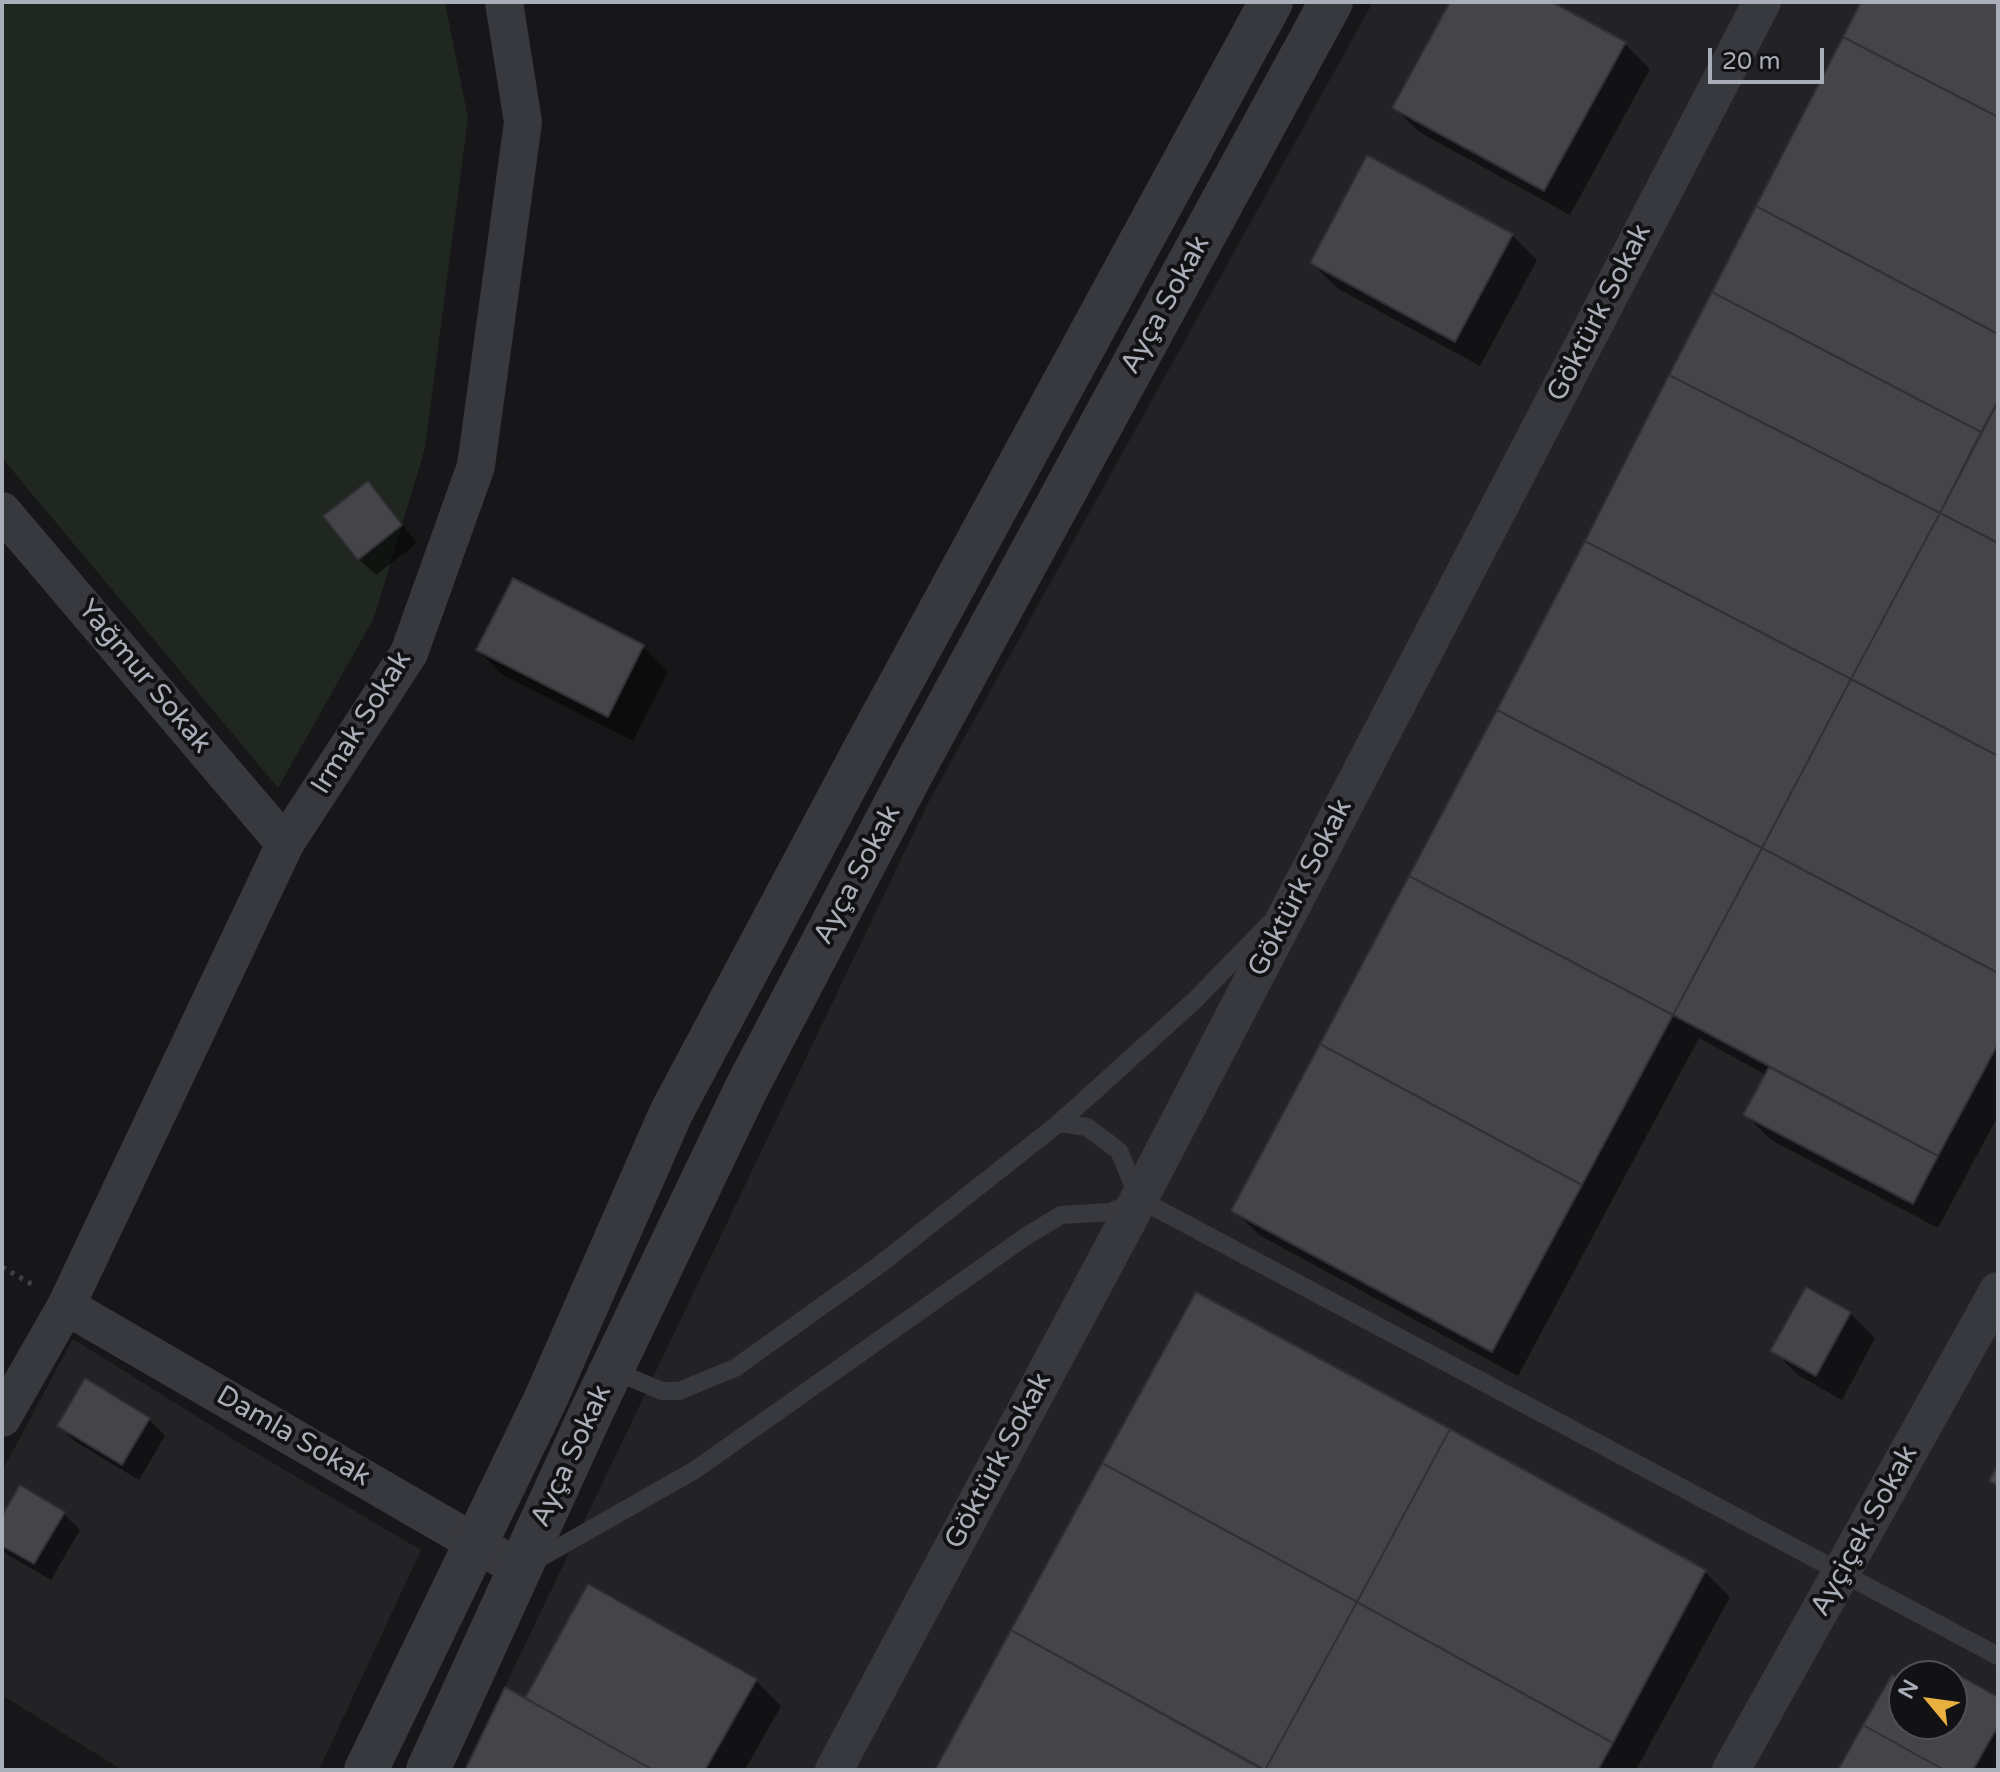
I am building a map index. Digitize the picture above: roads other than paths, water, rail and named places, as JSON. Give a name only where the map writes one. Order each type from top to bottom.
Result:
[{"type":"street","name":"Irmak Sokak","points":[[2,1418],[66,1306],[285,844],[409,653],[476,466],[523,122],[504,2]]},
{"type":"street","name":"Ayça Sokak","points":[[366,1770],[547,1396],[671,1113],[867,745],[1271,2]]},
{"type":"street","name":"Ayça Sokak","points":[[428,1770],[612,1370],[747,1087],[887,819],[1331,2]]},
{"type":"street","name":"Göktürk Sokak","points":[[834,1770],[1139,1199],[1762,2]]},
{"type":"street","name":"Yağmur Sokak","points":[[2,511],[285,844]]},
{"type":"street","name":"Ayçiçek Sokak","points":[[1731,1770],[1998,1291]]},
{"type":"street","name":"Damla Sokak","points":[[66,1306],[520,1569]]},
{"type":"lane","points":[[612,1370],[662,1391],[679,1391],[735,1368],[878,1266],[1059,1123],[1194,1001],[1298,894]]},
{"type":"lane","points":[[1059,1123],[1087,1127],[1119,1151],[1139,1199],[1998,1656]]},
{"type":"lane","points":[[520,1569],[695,1470],[1025,1237],[1061,1215],[1110,1212],[1139,1199]]}]
